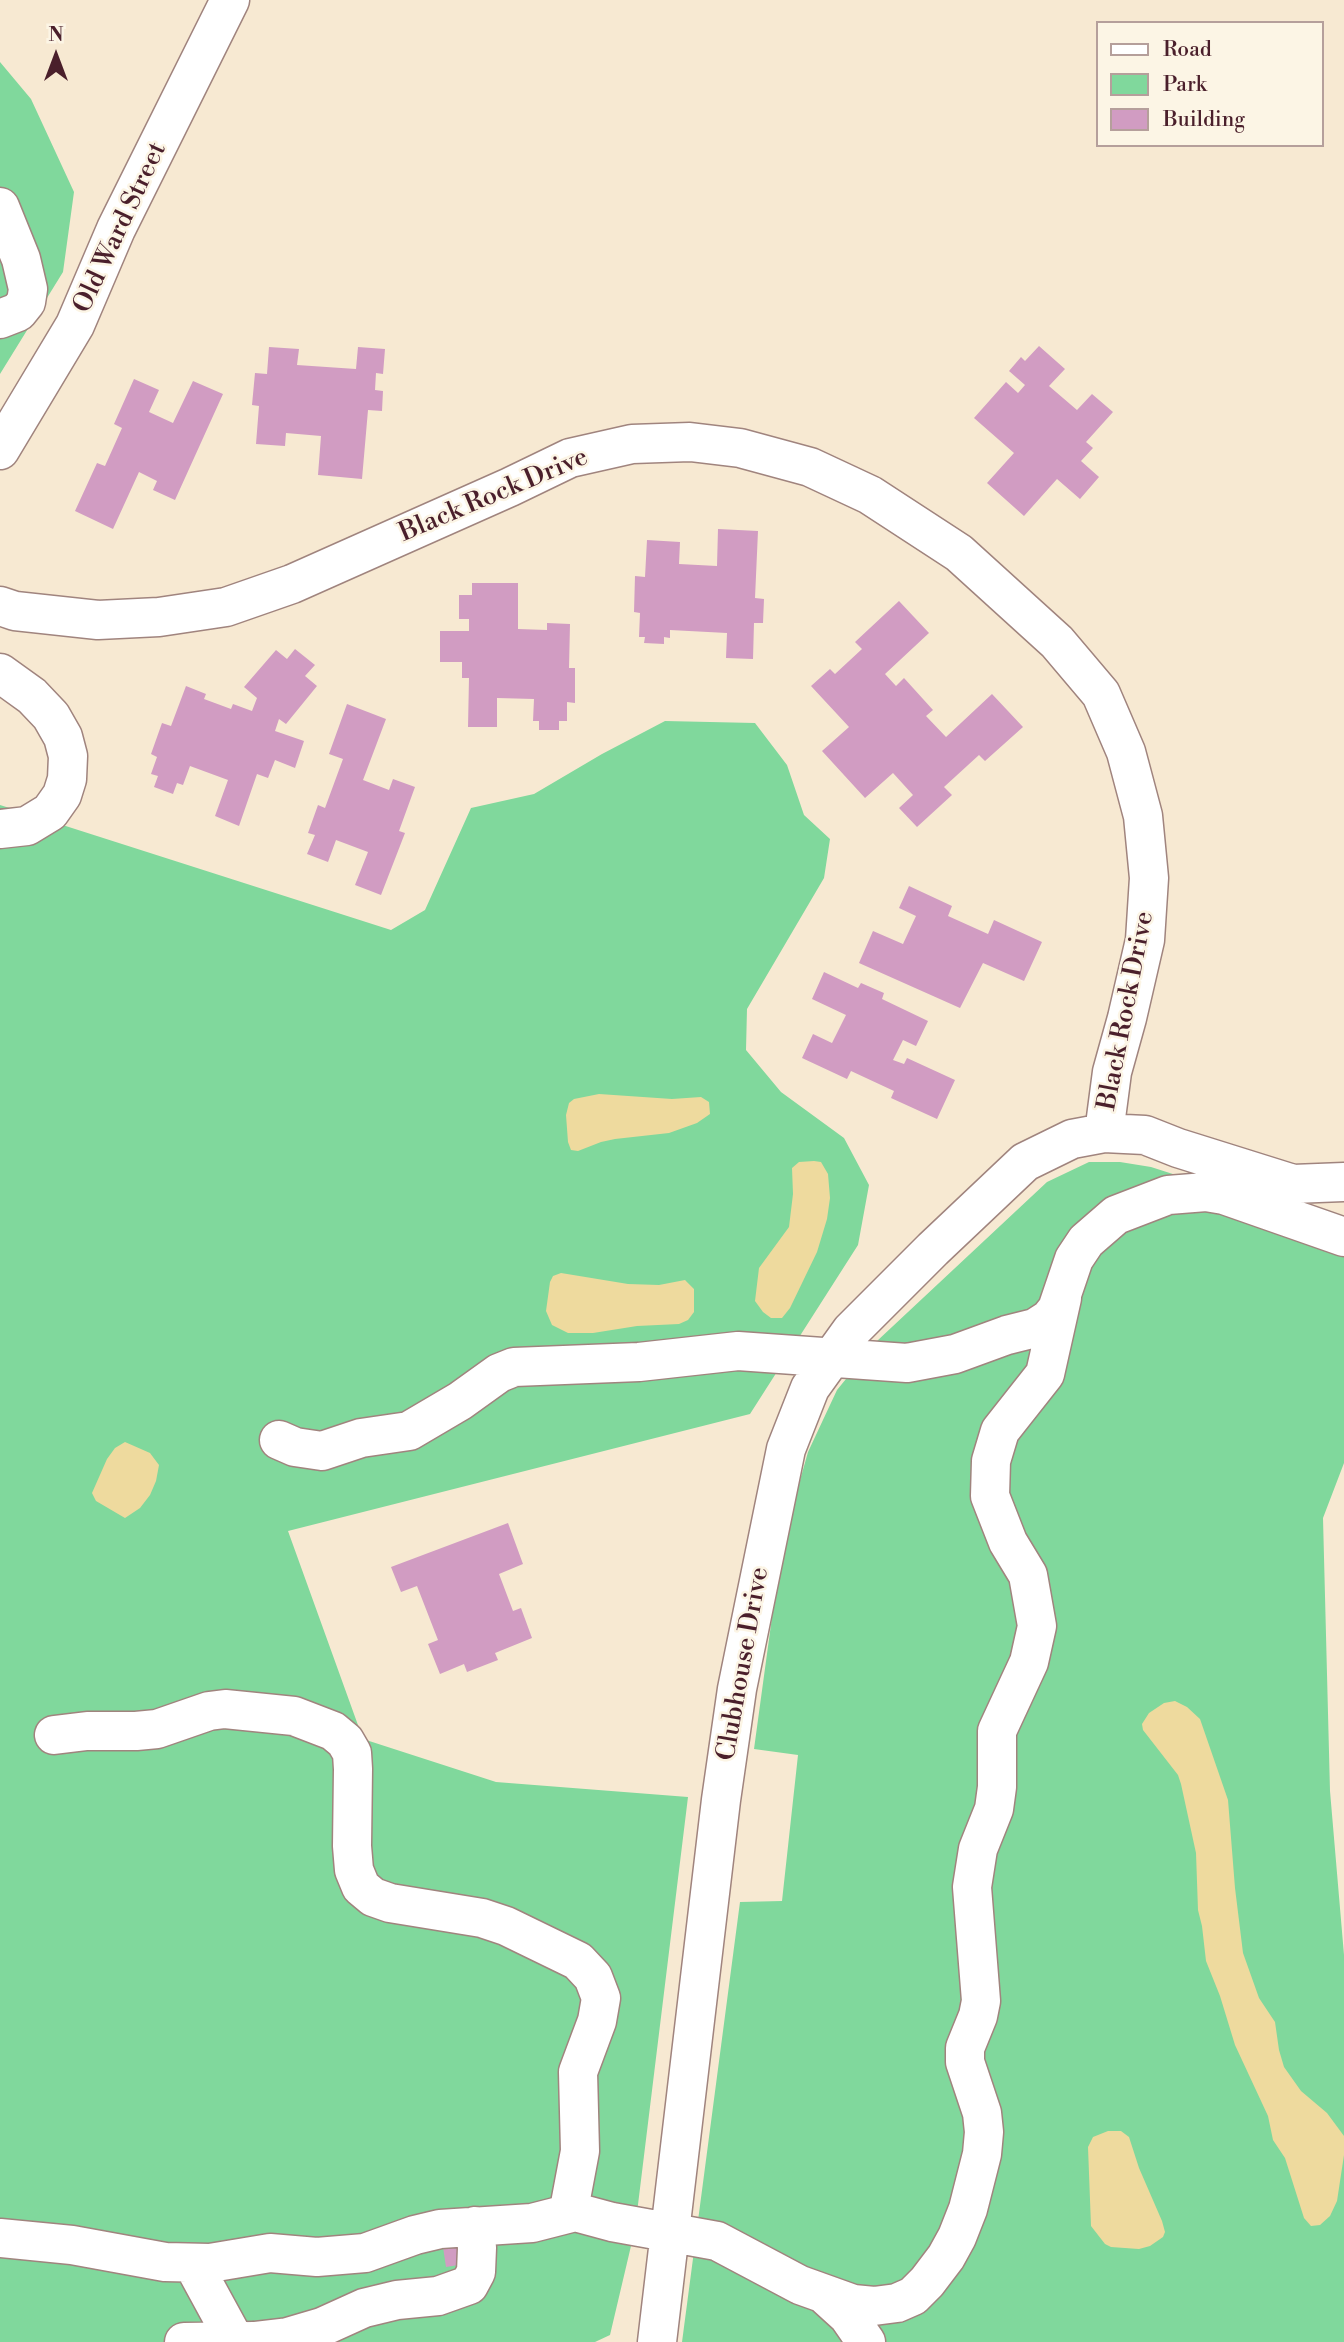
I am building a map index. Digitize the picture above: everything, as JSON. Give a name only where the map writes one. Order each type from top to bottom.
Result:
[{"type":"street","name":"Old Ward Street","points":[[0,450],[75,325],[116,229],[230,0]]},
{"type":"street","points":[[0,207],[21,259],[28,289],[26,302],[18,312],[0,319]]},
{"type":"street","name":"Black Rock Drive","points":[[0,606],[15,611],[98,620],[159,617],[226,607],[292,584],[570,458],[632,444],[690,442],[740,449],[810,467],[870,495],[959,553],[1057,642],[1101,694],[1126,752],[1143,816],[1149,878],[1145,940],[1112,1072],[1104,1133],[1145,1136],[1293,1184],[1344,1182]]},
{"type":"street","points":[[0,673],[32,696],[51,716],[64,737],[68,756],[67,779],[62,795],[50,812],[27,826],[0,830]]},
{"type":"street","name":"Clubhouse Drive","points":[[657,2342],[721,1800],[737,1689],[786,1448],[810,1388],[851,1331],[1025,1162],[1072,1139],[1104,1133]]},
{"type":"street","points":[[0,2238],[32,2240],[165,2262],[193,2264],[270,2253],[317,2257],[365,2253],[440,2229],[532,2223],[575,2212],[612,2222],[717,2241],[772,2271],[826,2296],[853,2304],[868,2330],[897,2303],[913,2296],[946,2257],[968,2209],[982,2154],[982,2113],[965,2063],[965,2048],[981,2001],[972,1887],[978,1849],[994,1809],[997,1787],[997,1731],[1029,1662],[1037,1626],[1028,1575],[1008,1542],[990,1496],[991,1461],[1000,1431],[1045,1374],[1074,1259],[1086,1241],[1116,1215],[1168,1195],[1206,1192],[1224,1195],[1344,1237]]},
{"type":"street","points":[[279,1440],[295,1447],[322,1451],[361,1438],[409,1431],[460,1401],[499,1373],[514,1367],[639,1362],[738,1351],[907,1363],[956,1354],[1007,1335],[1035,1328],[1049,1319],[1062,1298]]},
{"type":"street","points":[[54,1735],[157,1729],[209,1711],[225,1709],[294,1716],[333,1731],[345,1741],[352,1754],[354,1769],[352,1846],[355,1870],[362,1887],[373,1897],[390,1903],[482,1918],[506,1926],[578,1961],[593,1977],[601,1998],[597,2021],[578,2072],[580,2151],[570,2204],[575,2212]]},
{"type":"street","points":[[184,2342],[288,2337],[322,2327],[365,2308],[397,2300],[438,2296],[469,2285],[476,2272],[475,2226]]},
{"type":"street","points":[[193,2264],[235,2341]]},
{"type":"green space","points":[[0,62],[31,99],[74,192],[63,272],[0,374]]},
{"type":"green space","points":[[665,721],[755,723],[787,765],[804,815],[830,839],[824,878],[747,1009],[746,1050],[781,1092],[844,1138],[869,1185],[858,1245],[750,1414],[288,1531],[363,1739],[496,1782],[688,1797],[635,2229],[610,2335],[595,2342],[0,2342],[0,805],[391,930],[425,910],[471,808],[534,794]]},
{"type":"green space","points":[[1089,1162],[1120,1162],[1151,1167],[1315,1215],[1344,1216],[1344,1463],[1323,1518],[1330,1791],[1344,1955],[1344,2342],[682,2342],[740,1902],[782,1901],[798,1755],[754,1749],[782,1544],[808,1452],[837,1390],[877,1341],[1047,1182]]},
{"type":"sand","points":[[599,1094],[672,1099],[701,1097],[709,1102],[710,1114],[697,1123],[669,1133],[615,1139],[578,1151],[571,1150],[566,1115],[569,1103],[574,1099]]},
{"type":"sand","points":[[799,1162],[821,1162],[828,1174],[830,1198],[827,1219],[817,1252],[790,1308],[782,1318],[771,1318],[755,1301],[759,1268],[789,1227],[793,1194],[792,1168]]},
{"type":"sand","points":[[561,1273],[628,1284],[659,1285],[685,1280],[694,1289],[694,1312],[688,1320],[679,1324],[568,1333],[552,1325],[546,1311],[550,1282],[553,1276]]},
{"type":"sand","points":[[125,1442],[150,1453],[159,1465],[150,1495],[140,1508],[125,1518],[96,1501],[92,1493],[107,1459],[115,1448]]},
{"type":"sand","points":[[1175,1701],[1187,1707],[1200,1719],[1228,1800],[1243,1953],[1259,1998],[1275,2022],[1284,2067],[1301,2091],[1327,2113],[1344,2136],[1337,2201],[1330,2216],[1320,2225],[1311,2226],[1304,2218],[1285,2158],[1273,2140],[1268,2116],[1235,2045],[1206,1961],[1198,1910],[1196,1853],[1181,1784],[1178,1775],[1143,1730],[1142,1724],[1149,1713],[1164,1703]]},
{"type":"sand","points":[[1108,2131],[1121,2131],[1129,2137],[1162,2221],[1165,2232],[1163,2237],[1150,2246],[1139,2249],[1111,2247],[1105,2244],[1091,2226],[1088,2147],[1093,2137]]},
{"type":"building","points":[[1039,346],[1065,369],[1049,386],[1077,410],[1092,394],[1113,412],[1086,442],[1093,448],[1081,461],[1099,477],[1080,499],[1057,479],[1024,516],[987,483],[1014,453],[974,418],[1006,382],[1018,393],[1025,385],[1009,371],[1021,357],[1025,361]]},
{"type":"building","points":[[269,347],[299,349],[297,365],[356,369],[358,347],[385,349],[383,374],[376,373],[375,390],[383,391],[382,411],[368,410],[362,479],[318,475],[321,436],[286,433],[285,446],[256,444],[259,406],[252,405],[255,373],[267,374]]},
{"type":"building","points":[[134,379],[159,390],[149,412],[173,423],[193,381],[223,394],[175,500],[153,490],[157,481],[139,472],[113,529],[75,511],[97,463],[105,466],[122,428],[114,424]]},
{"type":"building","points":[[718,529],[758,531],[755,598],[764,599],[763,623],[754,623],[753,659],[726,658],[727,633],[670,630],[670,638],[664,637],[664,644],[644,643],[645,637],[639,637],[640,613],[634,612],[635,576],[645,577],[647,540],[680,542],[679,564],[717,566]]},
{"type":"building","points":[[472,583],[518,583],[518,629],[547,630],[547,623],[570,624],[569,668],[575,668],[575,703],[567,702],[567,721],[559,721],[559,730],[539,730],[539,721],[533,721],[534,699],[497,698],[497,727],[468,727],[469,678],[462,678],[462,662],[440,662],[440,631],[469,631],[469,619],[459,619],[459,595],[472,595]]},
{"type":"building","points":[[899,601],[929,633],[885,674],[896,686],[904,678],[933,710],[926,716],[946,737],[992,694],[1023,727],[985,761],[979,755],[944,787],[952,795],[917,827],[899,808],[913,795],[893,773],[865,798],[822,751],[849,727],[811,686],[830,669],[835,674],[862,649],[855,642]]},
{"type":"building","points":[[295,649],[315,665],[305,676],[317,686],[286,724],[279,719],[275,731],[304,741],[295,768],[275,760],[268,778],[257,774],[239,826],[215,816],[228,780],[190,766],[183,785],[177,783],[173,794],[154,787],[158,776],[151,774],[157,757],[151,754],[162,723],[171,726],[186,686],[206,694],[204,699],[231,709],[233,704],[252,711],[257,698],[244,687],[276,650],[287,659]]},
{"type":"building","points":[[347,704],[386,719],[363,780],[389,790],[393,779],[415,787],[399,831],[405,833],[381,895],[355,885],[368,852],[336,840],[328,862],[307,854],[315,835],[308,833],[318,805],[325,808],[343,759],[329,754]]},
{"type":"building","points":[[909,886],[952,906],[948,916],[988,934],[994,920],[1042,942],[1024,981],[983,963],[960,1008],[859,963],[873,931],[903,944],[916,916],[899,908]]},
{"type":"building","points":[[824,972],[858,988],[861,983],[884,993],[882,999],[928,1021],[916,1046],[903,1040],[893,1060],[904,1064],[907,1058],[955,1080],[937,1119],[891,1098],[894,1091],[851,1071],[847,1079],[802,1058],[813,1034],[832,1043],[846,1015],[812,999]]},
{"type":"building","points":[[508,1523],[523,1564],[499,1574],[513,1611],[521,1608],[532,1638],[495,1653],[498,1660],[467,1672],[464,1664],[440,1674],[428,1644],[438,1640],[417,1586],[401,1592],[391,1567]]},
{"type":"building","points":[[469,2244],[471,2263],[446,2267],[443,2247]]}]
